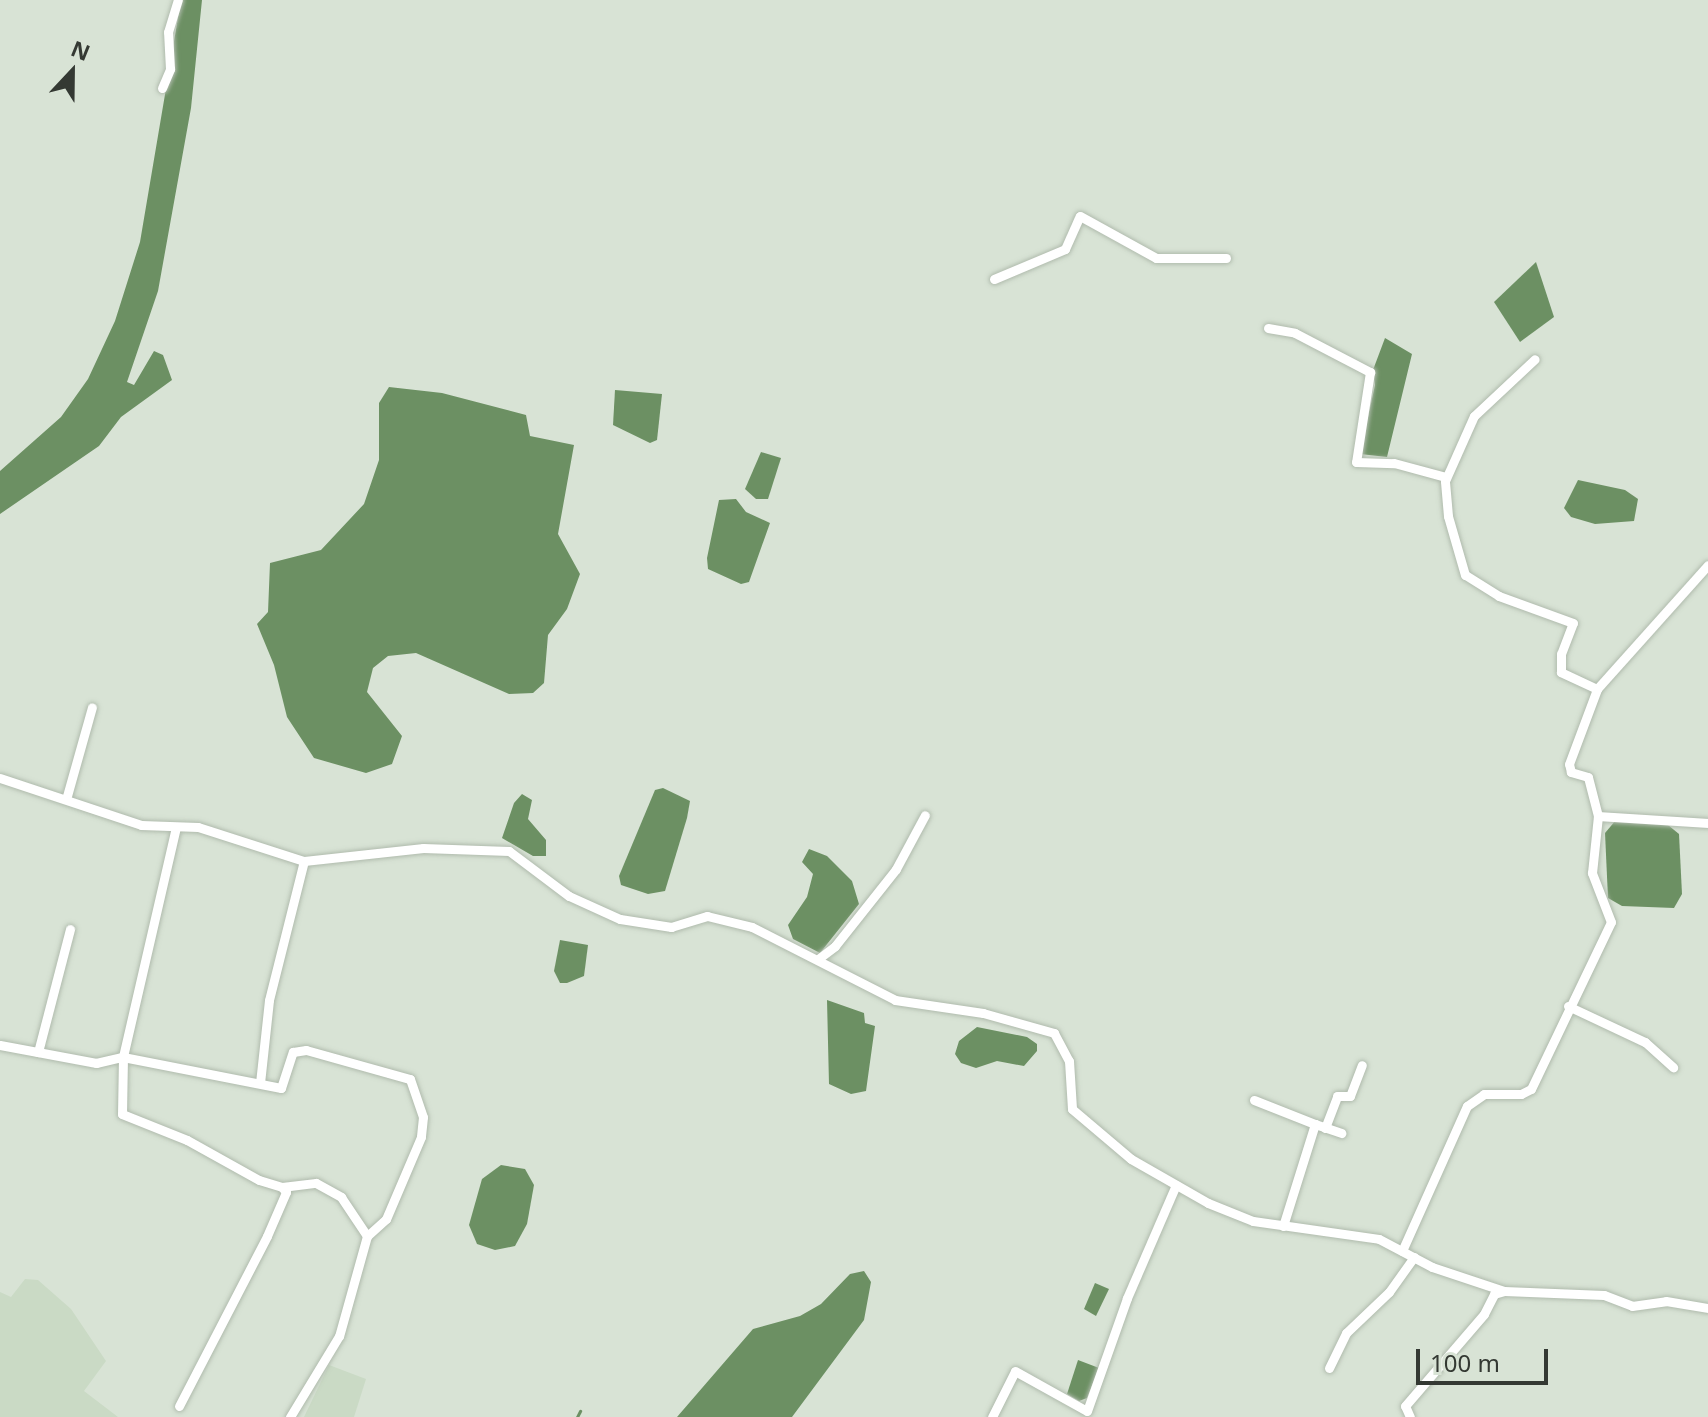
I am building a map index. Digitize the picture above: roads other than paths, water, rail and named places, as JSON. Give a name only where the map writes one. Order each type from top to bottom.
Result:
[{"type":"street","points":[[162,88],[170,69],[168,32],[178,0]]},
{"type":"street","points":[[994,279],[1065,249],[1080,216],[1156,258],[1226,258]]},
{"type":"street","points":[[1268,328],[1295,333],[1370,372],[1356,462],[1394,463],[1446,477]]},
{"type":"street","points":[[1535,359],[1474,416],[1446,477],[1448,516],[1465,575],[1499,596],[1573,623],[1561,654],[1561,672],[1597,689]]},
{"type":"street","points":[[1402,1251],[1467,1106],[1484,1094],[1521,1094],[1531,1089],[1568,1006],[1611,922],[1592,873],[1598,816],[1588,777],[1571,772],[1569,764],[1597,689],[1708,565]]},
{"type":"street","points":[[67,796],[92,707]]},
{"type":"street","points":[[0,778],[67,796],[141,825],[198,827],[304,861],[423,848],[509,851],[569,896],[620,919],[671,927],[707,916],[752,927],[895,1000],[983,1013],[1054,1033],[1069,1061],[1072,1109],[1131,1159],[1176,1185],[1253,1221],[1352,1234],[1504,1291],[1604,1295],[1632,1306],[1666,1301],[1708,1308]]},
{"type":"street","points":[[818,959],[835,946],[896,869],[925,815]]},
{"type":"street","points":[[1598,816],[1708,823]]},
{"type":"street","points":[[176,827],[123,1057],[122,1114],[282,1187],[286,1192],[267,1236],[179,1406]]},
{"type":"street","points":[[260,1083],[269,1000],[304,861]]},
{"type":"street","points":[[38,1052],[70,929]]},
{"type":"street","points":[[1568,1006],[1645,1042],[1673,1067]]},
{"type":"street","points":[[0,1045],[96,1063],[123,1057],[281,1088],[297,1050],[341,1057],[413,1082],[423,1117],[421,1137],[386,1219],[367,1236],[339,1336],[290,1417]]},
{"type":"street","points":[[1283,1226],[1320,1126],[1337,1096],[1350,1096],[1362,1065]]},
{"type":"street","points":[[1254,1100],[1341,1133]]},
{"type":"street","points":[[282,1187],[316,1183],[341,1197],[367,1236]]},
{"type":"street","points":[[992,1417],[1015,1371],[1087,1411],[1119,1318],[1176,1185]]},
{"type":"street","points":[[1329,1368],[1346,1333],[1389,1292],[1414,1257]]},
{"type":"street","points":[[1410,1417],[1405,1406],[1484,1314],[1494,1294],[1504,1291]]},
{"type":"waterway","points":[[577,1417],[580,1411]]}]
